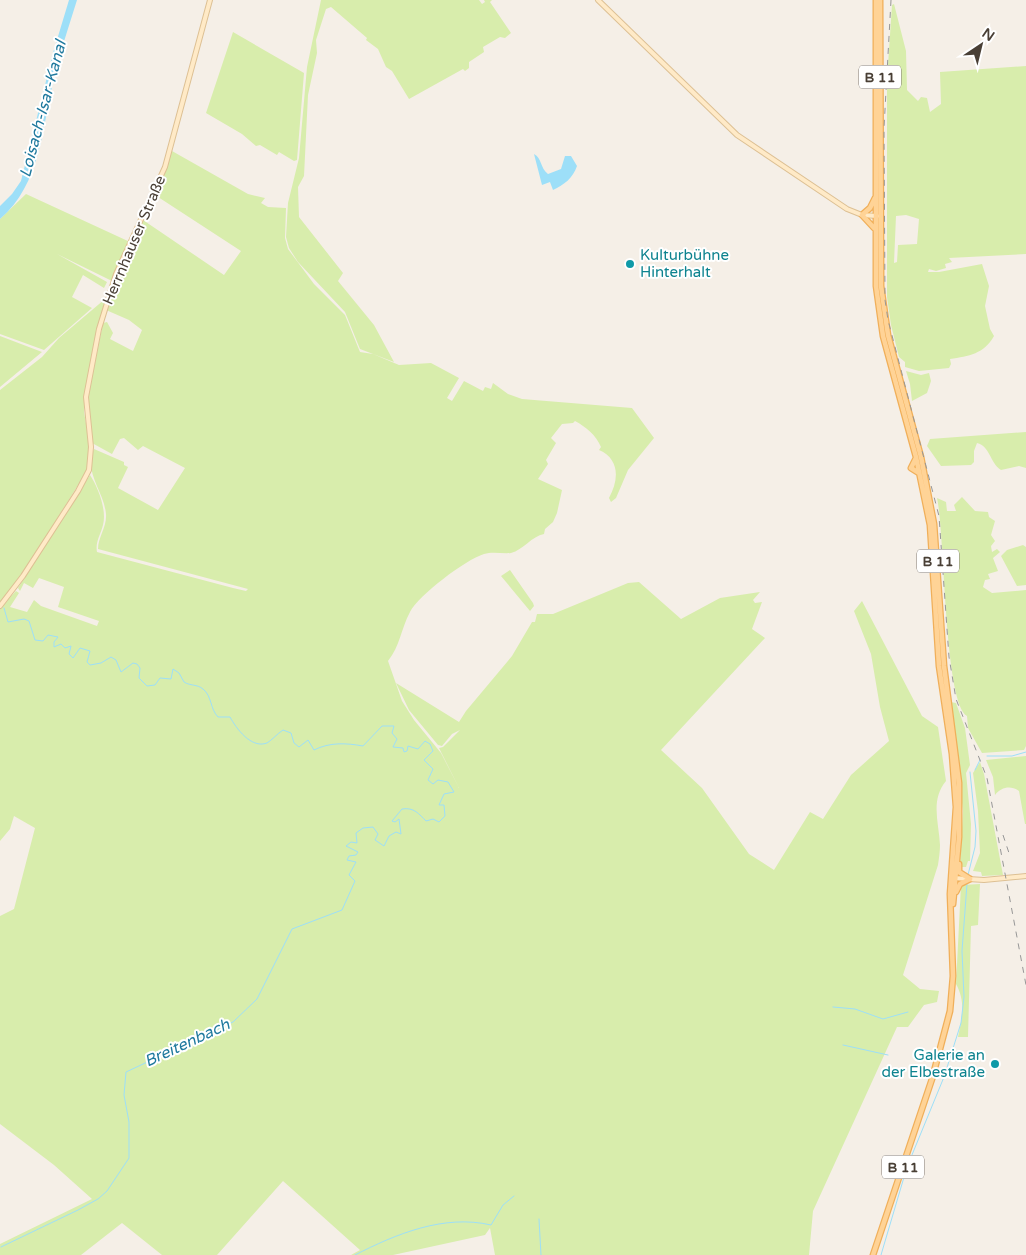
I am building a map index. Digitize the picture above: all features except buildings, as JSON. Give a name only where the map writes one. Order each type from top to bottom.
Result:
[{"type":"main road","name":"B 11","points":[[875,0],[878,7],[881,216],[880,286],[885,322],[921,457],[934,524],[944,666],[959,782],[958,853],[953,878],[954,900],[952,916]]},
{"type":"main road","name":"B 11","points":[[873,1255],[929,1087],[948,1022],[953,981],[952,916],[955,838],[955,782],[939,666],[933,554],[920,474],[911,468],[916,457],[881,322],[876,286],[875,197],[878,7],[881,0]]},
{"type":"main road","points":[[875,197],[870,208],[862,215],[875,229]]},
{"type":"main road","points":[[958,853],[959,872],[970,879]]},
{"type":"main road","points":[[954,900],[960,884],[970,879]]},
{"type":"street","name":"Herrnhauser Straße","points":[[0,606],[23,576],[78,491],[89,470],[91,447],[86,397],[99,329],[116,274],[165,167],[210,0]]},
{"type":"street","points":[[598,0],[737,135],[841,205],[862,215],[881,216]]},
{"type":"street","points":[[953,878],[1026,876]]},
{"type":"green space","points":[[321,0],[479,0],[482,4],[485,2],[484,0],[492,0],[490,2],[511,33],[505,38],[500,37],[483,47],[484,52],[469,62],[469,68],[465,71],[463,69],[409,99],[392,71],[386,67],[378,49],[331,7],[326,9],[316,40],[317,53],[308,95],[304,176],[298,187],[299,217],[343,273],[338,281],[374,325],[394,362],[360,349],[345,312],[298,262],[289,248],[286,237],[288,203],[299,158],[307,67]]},
{"type":"green space","points":[[894,4],[906,51],[907,90],[918,101],[921,97],[927,98],[930,112],[941,104],[940,72],[1026,66],[1026,254],[949,258],[952,262],[945,264],[946,268],[936,271],[929,269],[928,272],[939,272],[982,264],[989,286],[985,306],[990,329],[994,336],[986,347],[981,350],[970,355],[950,359],[951,364],[949,368],[919,371],[905,367],[905,362],[899,357],[891,325],[887,297],[887,80],[892,5]],"holes":[[[906,215],[919,219],[917,244],[898,245],[897,262],[894,263],[896,216]]]},
{"type":"green space","points":[[233,32],[304,73],[297,160],[294,161],[279,152],[277,155],[260,145],[256,146],[242,134],[206,113]]},
{"type":"green space","points":[[172,151],[248,194],[265,198],[261,203],[268,207],[286,208],[285,238],[288,249],[314,284],[345,315],[360,352],[373,354],[399,365],[431,363],[459,378],[447,398],[452,401],[464,381],[483,391],[485,387],[491,389],[493,383],[508,394],[522,399],[632,408],[654,438],[628,470],[616,498],[611,502],[609,498],[615,484],[616,471],[611,459],[599,450],[601,447],[596,439],[583,426],[575,421],[562,424],[551,438],[556,443],[546,460],[548,464],[538,479],[562,490],[557,513],[553,522],[545,529],[544,534],[535,537],[520,549],[511,553],[487,553],[466,563],[432,588],[410,612],[388,661],[402,701],[414,720],[441,753],[459,788],[439,748],[443,747],[460,730],[452,734],[442,746],[438,745],[409,710],[396,683],[459,722],[512,656],[532,622],[535,622],[537,614],[553,614],[628,583],[639,582],[681,619],[720,598],[760,592],[753,600],[755,603],[762,602],[752,629],[765,638],[661,750],[702,788],[749,854],[774,870],[810,812],[823,819],[851,775],[889,741],[880,707],[871,654],[854,611],[862,601],[922,716],[938,727],[946,781],[941,788],[937,804],[940,845],[938,865],[903,975],[920,989],[939,991],[937,1002],[924,1005],[908,1027],[897,1027],[813,1211],[809,1255],[495,1255],[490,1228],[485,1235],[393,1255],[351,1255],[360,1250],[283,1181],[217,1255],[162,1255],[122,1223],[81,1255],[0,1255],[0,1244],[92,1199],[54,1165],[0,1124],[0,916],[14,909],[35,828],[14,816],[10,829],[0,841],[0,608],[16,591],[19,593],[10,607],[27,612],[34,600],[41,606],[97,626],[99,621],[58,607],[64,587],[39,578],[33,588],[24,583],[20,591],[18,588],[90,475],[98,490],[91,466],[91,457],[94,449],[124,462],[124,465],[128,467],[118,488],[158,510],[185,468],[143,446],[138,450],[124,438],[120,439],[112,454],[92,443],[87,403],[103,323],[107,322],[113,333],[110,339],[133,351],[142,330],[129,320],[106,310],[115,283],[143,220],[224,275],[241,251],[155,195]],"holes":[[[100,495],[106,514],[105,523],[98,549],[248,589],[246,591],[233,588],[97,552],[98,538],[104,519]]]},
{"type":"green space","points":[[26,194],[130,242],[112,281],[57,254],[107,282],[104,288],[83,275],[72,297],[92,308],[44,350],[0,334],[0,219]]},
{"type":"green space","points":[[105,299],[85,395],[84,412],[90,447],[88,469],[18,582],[0,604],[0,390],[42,357],[59,338]]},
{"type":"green space","points":[[0,336],[42,352],[0,387]]},
{"type":"green space","points":[[906,371],[921,375],[929,373],[931,381],[927,393],[912,401],[910,384]]},
{"type":"green space","points":[[1026,432],[1026,468],[1019,466],[1001,470],[994,463],[985,448],[977,443],[974,451],[974,462],[971,465],[941,466],[927,446],[930,439]]},
{"type":"green space","points":[[962,497],[975,511],[988,512],[989,517],[995,521],[991,535],[995,541],[991,546],[992,552],[997,549],[1000,552],[993,558],[998,571],[988,574],[990,579],[985,580],[983,587],[992,593],[1026,590],[1026,746],[1024,750],[982,753],[968,728],[967,716],[959,704],[954,682],[946,616],[940,517],[937,498],[946,502],[947,511],[956,511],[954,505]]},
{"type":"green space","points":[[1023,545],[1026,547],[1026,585],[1017,586],[1001,556],[1007,550]]},
{"type":"green space","points":[[510,570],[533,603],[534,606],[530,611],[501,576]]},
{"type":"green space","points":[[950,702],[956,703],[965,728],[970,765],[966,773],[971,824],[970,861],[968,861],[966,867],[961,867],[960,862],[963,811]]},
{"type":"green space","points":[[1026,756],[1025,824],[1019,791],[1013,788],[1006,788],[1000,790],[995,795],[993,777],[986,760]]},
{"type":"green space","points":[[980,762],[984,774],[1003,875],[982,876],[981,872],[973,871],[980,853],[978,811],[973,773]]},
{"type":"green space","points":[[980,884],[978,925],[971,926],[968,1037],[958,1037],[962,1010],[961,997],[956,984],[961,885]]},
{"type":"water","name":"Loisach-Isar-Kanal","points":[[69,0],[77,0],[56,68],[38,154],[24,189],[14,205],[0,219],[0,206],[21,181],[53,53]]},
{"type":"water","points":[[534,154],[548,174],[561,169],[565,156],[571,156],[577,166],[568,181],[553,190],[550,182],[542,185]]},
{"type":"waterway","name":"Breitenbach","points":[[1,1247],[78,1210],[98,1199],[107,1191],[129,1158],[129,1122],[124,1095],[126,1072],[233,1022],[257,999],[292,929],[342,910],[355,881],[349,875],[356,862],[347,860],[349,856],[356,855],[358,852],[346,846],[351,842],[357,843],[356,833],[363,828],[373,827],[378,834],[375,840],[384,846],[389,836],[396,832],[401,834],[399,819],[395,822],[392,821],[402,809],[413,810],[426,821],[433,819],[439,822],[445,816],[444,805],[439,805],[444,794],[454,792],[448,782],[438,780],[433,784],[428,780],[433,769],[424,760],[433,751],[430,744],[425,741],[418,749],[408,746],[407,751],[404,752],[403,748],[393,747],[397,739],[392,733],[394,726],[382,726],[363,746],[338,744],[314,750],[308,740],[299,747],[294,743],[291,733],[283,730],[267,743],[255,743],[240,732],[230,717],[218,717],[206,692],[198,686],[184,682],[179,673],[173,669],[171,679],[160,678],[155,685],[147,686],[139,678],[140,668],[137,664],[133,663],[121,672],[116,660],[111,657],[101,663],[90,665],[87,662],[90,651],[80,648],[73,658],[69,654],[71,646],[65,648],[61,644],[54,647],[54,642],[58,637],[48,635],[43,641],[35,640],[29,621],[24,619],[8,622],[4,608]]},
{"type":"waterway","points":[[987,756],[1012,756],[1026,752]]},
{"type":"waterway","points":[[975,770],[980,760]]},
{"type":"waterway","points":[[968,875],[975,847],[976,831],[970,772]]},
{"type":"waterway","points":[[881,1255],[907,1167],[944,1077],[961,1023],[964,997],[962,951],[967,884]]},
{"type":"waterway","points":[[833,1007],[855,1009],[883,1019],[908,1012]]},
{"type":"waterway","points":[[843,1045],[888,1055]]},
{"type":"waterway","points":[[355,1255],[404,1233],[438,1224],[473,1222],[491,1225],[503,1205],[514,1196]]},
{"type":"waterway","points":[[539,1219],[541,1255]]},
{"type":"railway","points":[[891,0],[884,128],[885,300],[888,320],[939,516],[949,657],[956,699],[987,778],[1026,985]]},
{"type":"railway","points":[[1003,835],[1009,853]]},
{"type":"place","name":"Kulturbühne Hinterhalt","points":[[630,264]]},
{"type":"place","name":"Galerie an der Elbestraße","points":[[995,1064]]}]
